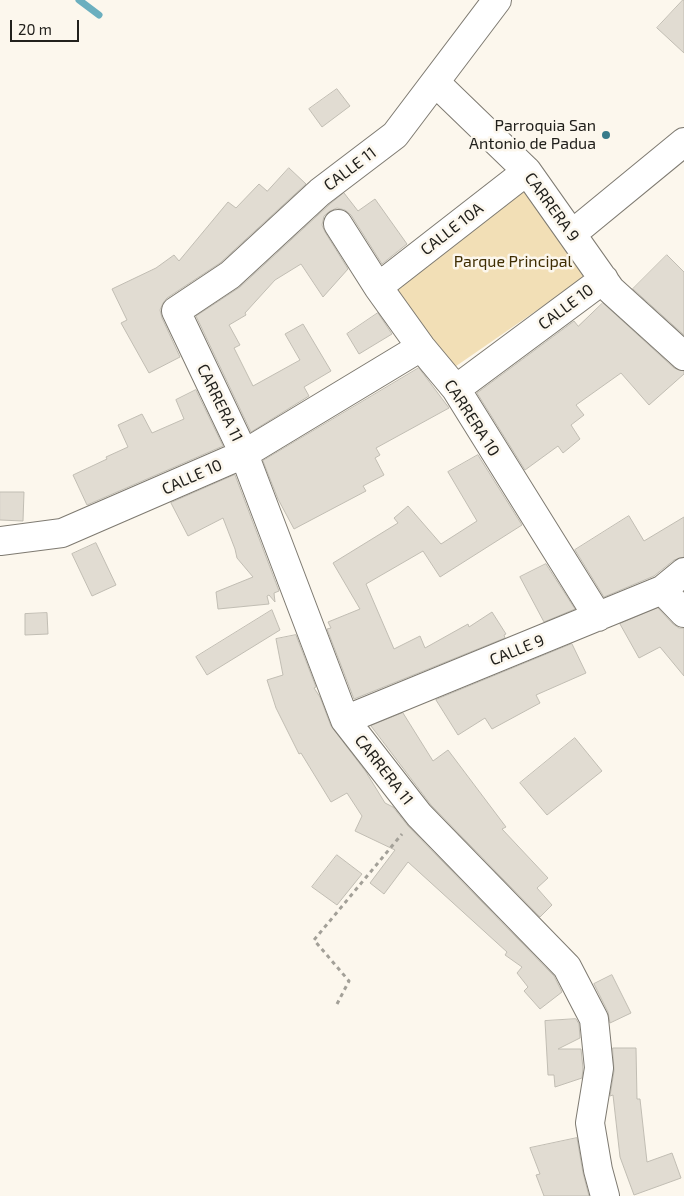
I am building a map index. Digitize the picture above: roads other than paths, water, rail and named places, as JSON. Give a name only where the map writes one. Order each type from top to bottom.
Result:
[{"type":"street","name":"CALLE 11","points":[[176,311],[230,275],[320,192],[395,135],[497,0]]},
{"type":"street","name":"CARRERA 9","points":[[436,83],[527,171],[611,290],[684,356]]},
{"type":"street","points":[[572,234],[684,142]]},
{"type":"street","name":"CALLE 10A","points":[[378,287],[527,171]]},
{"type":"street","name":"CARRERA 10","points":[[338,224],[378,287],[421,347],[456,389],[598,617]]},
{"type":"street","name":"CALLE 10","points":[[456,389],[604,278]]},
{"type":"street","name":"CARRERA 11","points":[[176,311],[244,454],[345,720],[419,815],[567,966],[594,1020],[599,1068],[590,1123],[598,1170],[605,1196]]},
{"type":"street","name":"CALLE 10","points":[[0,541],[62,533],[244,454],[421,347]]},
{"type":"street","name":"CALLE 9","points":[[345,720],[662,590],[684,572]]},
{"type":"street","points":[[662,590],[684,613]]},
{"type":"waterway","points":[[79,0],[99,15]]},
{"type":"place","name":"Parroquia San Antonio de Padua","points":[[606,135]]},
{"type":"park label","name":"Parque Principal","points":[[513,262]]}]
